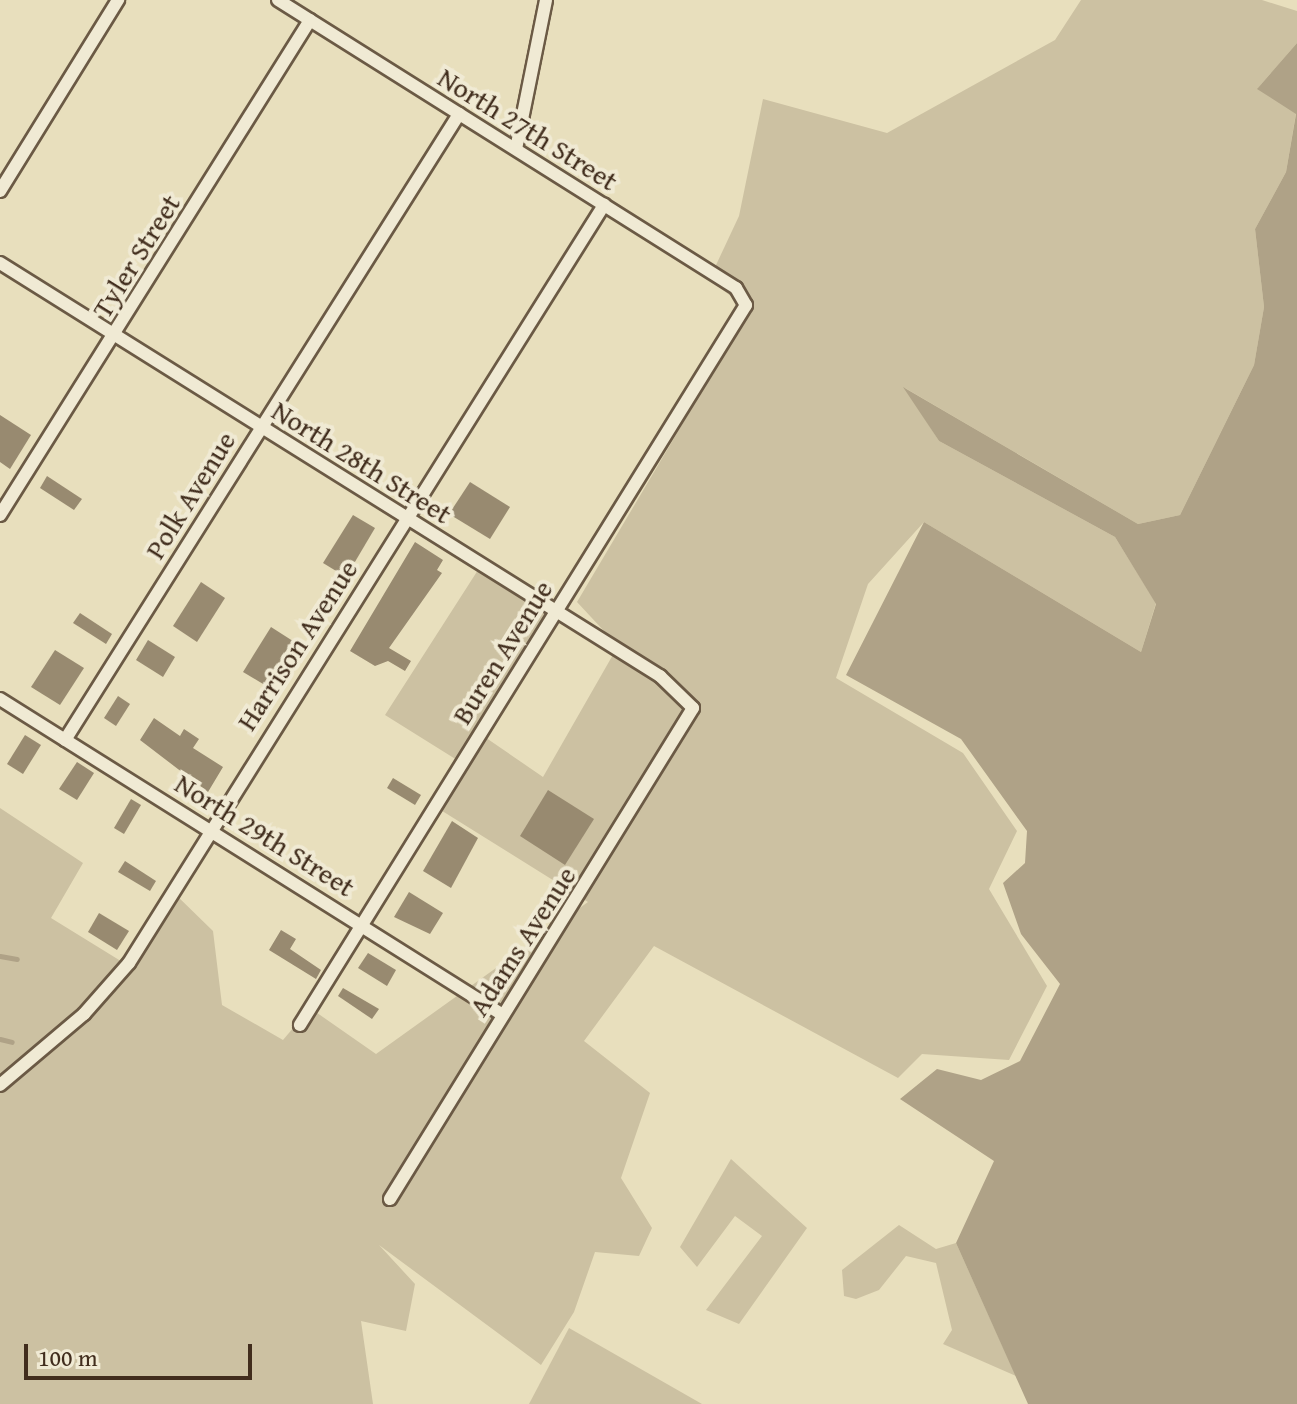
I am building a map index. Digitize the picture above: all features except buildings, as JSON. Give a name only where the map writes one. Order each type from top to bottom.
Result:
[{"type":"street","points":[[0,191],[118,0]]},
{"type":"street","name":"North 27th Street","points":[[278,0],[736,288],[746,305]]},
{"type":"street","points":[[516,149],[546,0]]},
{"type":"street","name":"Tyler Street","points":[[0,515],[310,20]]},
{"type":"street","name":"Polk Avenue","points":[[65,740],[459,114]]},
{"type":"street","name":"Harrison Avenue","points":[[0,1085],[112,985],[604,205]]},
{"type":"street","name":"North 28th Street","points":[[0,263],[660,676],[693,708]]},
{"type":"street","name":"Buren Avenue","points":[[300,1025],[746,305]]},
{"type":"street","name":"North 29th Street","points":[[0,699],[503,1015]]},
{"type":"street","name":"Adams Avenue","points":[[390,1199],[693,708]]},
{"type":"shaded area","points":[[1081,0],[1262,0],[1297,11],[1297,43],[1258,88],[1296,113],[1286,172],[1255,229],[1264,307],[1254,365],[1180,515],[1138,524],[905,388],[939,441],[1115,537],[1156,603],[1141,652],[924,522],[868,584],[836,678],[963,753],[1017,831],[989,889],[1047,986],[1009,1060],[922,1054],[898,1078],[654,946],[584,1041],[650,1093],[621,1178],[652,1228],[639,1256],[595,1252],[574,1312],[541,1365],[379,1245],[415,1284],[406,1331],[361,1321],[373,1404],[0,1404],[0,808],[83,863],[51,918],[124,963],[173,892],[213,931],[222,1005],[283,1040],[310,1008],[376,1054],[588,902],[431,804],[457,760],[385,715],[478,570],[550,614],[476,731],[543,777],[618,646],[577,602],[750,310],[709,280],[739,216],[763,99],[887,133],[1055,40]]},
{"type":"shaded area","points":[[1297,43],[1297,1404],[1028,1404],[956,1243],[994,1161],[900,1099],[937,1069],[981,1080],[1020,1061],[1060,984],[1021,934],[1003,883],[1025,863],[1027,831],[961,739],[846,675],[924,522],[1141,652],[1156,604],[1115,537],[939,441],[903,387],[1138,524],[1180,515],[1254,365],[1264,307],[1255,229],[1286,172],[1296,114],[1257,89]]},
{"type":"shaded area","points":[[731,1159],[807,1228],[739,1324],[706,1310],[762,1236],[735,1216],[697,1267],[680,1247]]},
{"type":"shaded area","points":[[899,1225],[936,1249],[956,1243],[1016,1376],[943,1344],[952,1330],[936,1263],[906,1256],[879,1290],[856,1299],[844,1296],[842,1270]]},
{"type":"shaded area","points":[[569,1328],[702,1404],[529,1404]]},
{"type":"waterway","points":[[0,956],[17,959]]},
{"type":"waterway","points":[[0,1039],[12,1042]]}]
